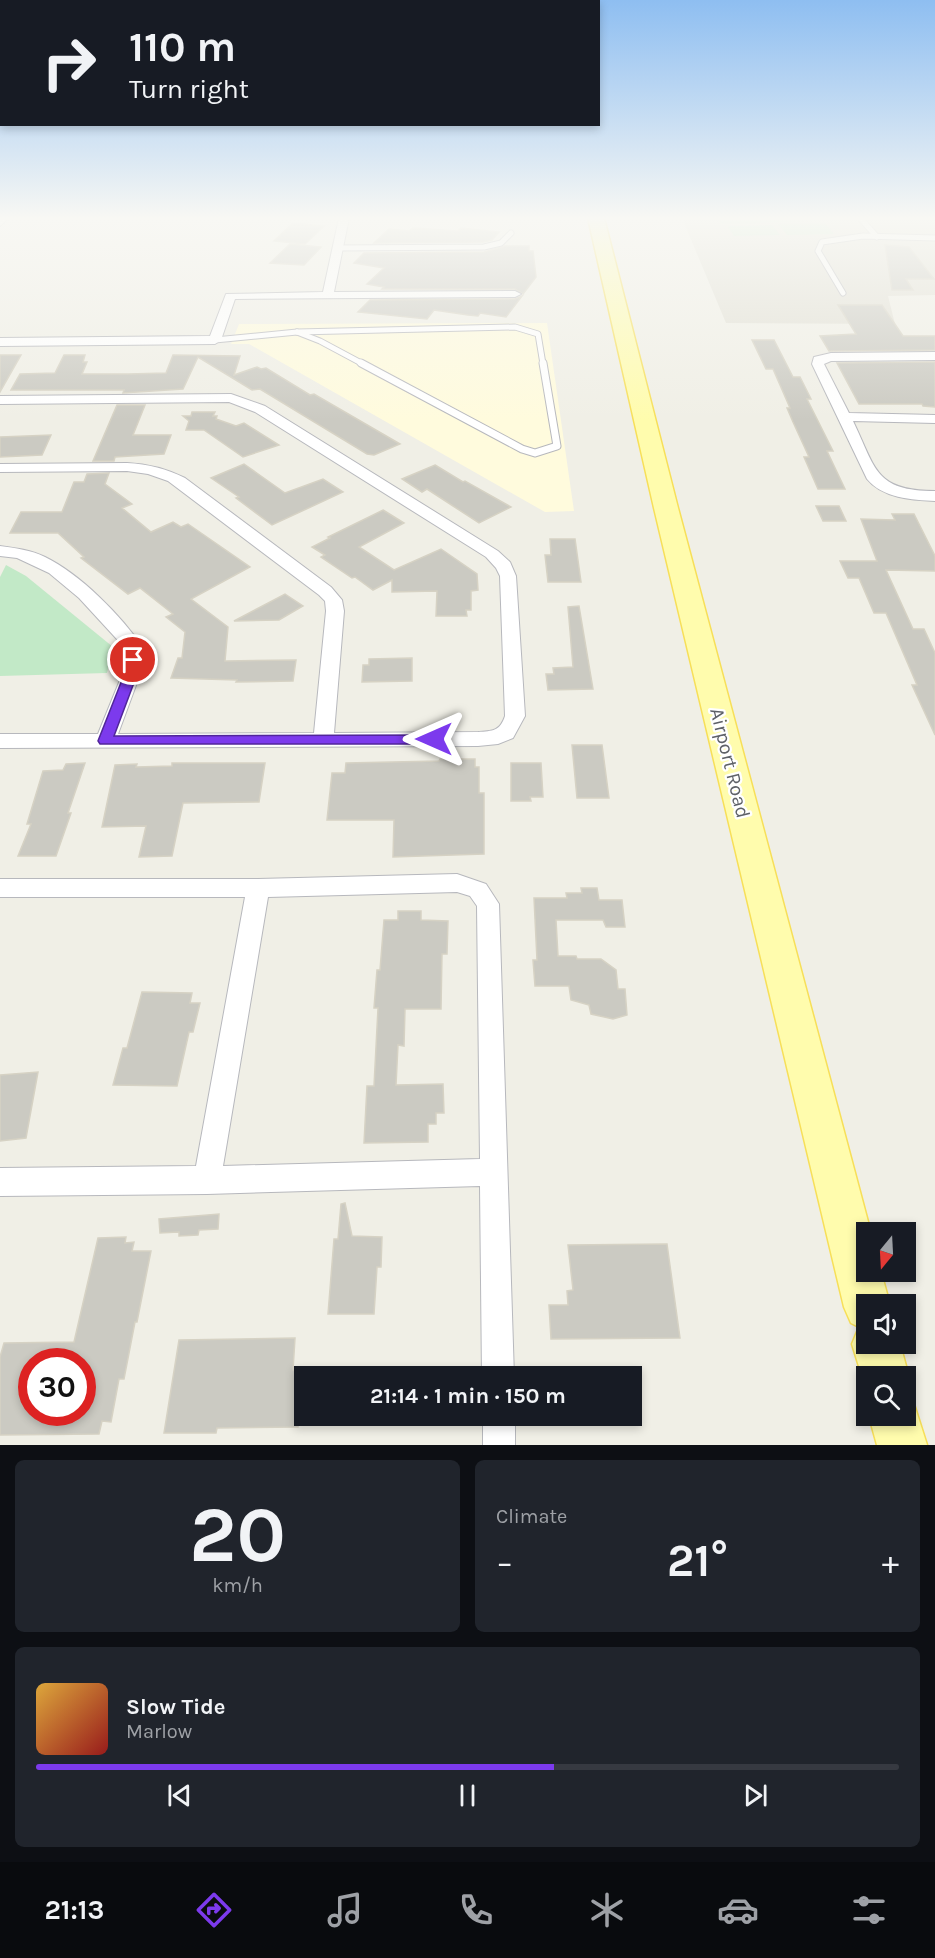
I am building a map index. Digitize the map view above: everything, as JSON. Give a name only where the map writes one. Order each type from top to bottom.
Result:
[{"type":"main road","name":"Airport Road","points":[[612,285],[864,1294]]},
{"type":"main road","points":[[897,1426],[902,1445]]},
{"type":"street","points":[[328,295],[330,285]]},
{"type":"street","points":[[0,342],[215,340],[231,296],[515,294]]},
{"type":"street","points":[[935,356],[831,357],[819,360],[818,364],[874,478],[884,487],[901,494],[935,496]]},
{"type":"street","points":[[0,400],[231,399],[246,402],[492,554],[504,566],[508,576],[515,716],[512,729],[505,735],[478,739],[0,741]]},
{"type":"street","points":[[845,417],[935,419]]},
{"type":"street","points":[[0,468],[127,467],[148,468],[166,474],[180,481],[325,591],[333,600],[335,611],[323,740]]},
{"type":"street","points":[[0,551],[35,557],[51,565],[126,637],[134,648],[129,680],[105,741]]},
{"type":"street","points":[[0,888],[258,888],[457,883],[478,890],[488,904],[498,1366]]},
{"type":"street","points":[[207,1180],[258,888]]},
{"type":"street","points":[[0,1182],[207,1180],[492,1172]]},
{"type":"street","points":[[499,1426],[500,1445]]},
{"type":"lane","points":[[838,285],[843,293]]},
{"type":"lane","points":[[215,340],[297,332],[516,327],[531,330],[538,334],[557,447],[535,453],[522,449],[320,341],[297,332]]},
{"type":"shaded area","points":[[710,285],[935,285],[935,295],[888,296],[895,324],[726,323]]},
{"type":"shaded area","points":[[547,323],[574,511],[545,512],[249,344],[231,344],[239,324]]},
{"type":"green space","points":[[6,565],[26,576],[113,647],[107,673],[0,676],[0,577]]},
{"type":"building","points":[[375,285],[530,285],[523,294],[515,289],[382,289],[384,287]]},
{"type":"building","points":[[891,285],[910,285],[913,290],[892,290]]},
{"type":"building","points":[[522,296],[506,317],[434,310],[427,319],[358,312],[370,300],[515,299]]},
{"type":"building","points":[[838,305],[882,305],[903,336],[935,336],[935,350],[829,351],[820,336],[856,334]]},
{"type":"building","points":[[752,340],[774,340],[793,377],[800,377],[811,399],[807,399],[833,451],[827,451],[845,489],[818,489],[804,457],[809,457],[787,408],[790,408],[773,369],[766,369]]},
{"type":"building","points":[[0,355],[21,355],[0,392]]},
{"type":"building","points":[[64,355],[85,355],[83,362],[87,362],[82,374],[166,373],[173,355],[240,356],[234,375],[257,367],[266,368],[400,444],[374,455],[367,454],[260,389],[252,390],[198,357],[183,389],[123,393],[124,390],[11,390],[20,374],[55,373]]},
{"type":"building","points":[[935,362],[935,407],[922,404],[859,404],[837,363]]},
{"type":"building","points":[[117,405],[145,405],[133,435],[171,435],[164,454],[115,457],[114,461],[93,461]]},
{"type":"building","points":[[192,412],[215,412],[213,416],[217,416],[216,419],[236,426],[244,423],[279,445],[243,457],[204,430],[186,430],[189,421],[183,416],[191,416]]},
{"type":"building","points":[[51,435],[42,455],[0,457],[0,437]]},
{"type":"building","points":[[244,464],[285,493],[323,479],[343,492],[272,525],[236,498],[239,497],[211,478]]},
{"type":"building","points":[[435,465],[511,507],[479,523],[427,489],[422,492],[402,479]]},
{"type":"building","points":[[109,473],[105,484],[132,504],[122,508],[151,532],[173,522],[181,527],[188,524],[250,567],[191,599],[228,627],[225,661],[296,660],[293,681],[236,682],[237,680],[171,678],[178,658],[182,658],[185,632],[166,617],[173,614],[140,588],[128,594],[81,558],[84,557],[58,533],[10,533],[21,512],[62,512],[74,482],[84,482],[87,474]]},
{"type":"building","points":[[816,506],[839,506],[846,521],[823,521]]},
{"type":"building","points":[[383,510],[404,523],[359,547],[394,570],[441,549],[477,574],[478,590],[471,591],[471,610],[466,610],[467,616],[436,616],[437,591],[392,592],[392,580],[373,590],[321,557],[325,555],[312,547]]},
{"type":"building","points":[[892,514],[914,514],[935,556],[935,571],[886,570],[913,629],[924,629],[935,653],[935,735],[912,685],[917,685],[886,613],[874,613],[859,578],[848,578],[840,561],[877,561],[861,519],[895,520]]},
{"type":"building","points":[[550,539],[575,539],[581,582],[548,582],[545,555],[551,555]]},
{"type":"building","points":[[285,594],[303,606],[279,620],[234,621]]},
{"type":"building","points":[[579,606],[593,689],[548,690],[546,674],[554,674],[553,668],[573,667],[568,607]]},
{"type":"building","points":[[412,658],[412,681],[362,682],[363,665],[369,665],[369,659]]},
{"type":"building","points":[[572,745],[602,745],[609,798],[577,798]]},
{"type":"building","points":[[440,759],[475,759],[475,767],[479,767],[479,793],[484,793],[484,854],[393,857],[394,820],[327,820],[332,773],[345,773],[346,763],[439,761]]},
{"type":"building","points":[[85,763],[56,856],[18,856],[31,824],[27,824],[43,771],[63,770],[66,764]]},
{"type":"building","points":[[172,763],[265,763],[259,802],[183,803],[172,856],[139,857],[146,826],[102,827],[115,765],[172,766]]},
{"type":"building","points":[[511,763],[541,763],[543,797],[530,797],[531,801],[511,801]]},
{"type":"building","points":[[581,888],[597,888],[599,900],[622,900],[625,927],[606,927],[603,920],[556,920],[558,956],[601,959],[616,970],[618,989],[625,989],[627,1015],[613,1019],[591,1014],[589,1005],[571,1000],[569,986],[535,986],[533,960],[537,960],[534,898],[567,898],[566,893],[582,893]]},
{"type":"building","points":[[398,911],[421,911],[421,920],[448,921],[447,954],[442,954],[441,1009],[405,1009],[404,1046],[398,1045],[396,1085],[443,1084],[444,1113],[436,1113],[436,1124],[428,1124],[428,1142],[364,1143],[367,1086],[374,1086],[378,1008],[374,1008],[384,920],[398,920]]},
{"type":"building","points":[[142,992],[192,993],[190,1003],[200,1003],[193,1032],[189,1032],[177,1086],[113,1085],[123,1048],[127,1048]]},
{"type":"building","points":[[38,1072],[26,1138],[0,1141],[0,1075]]},
{"type":"building","points":[[345,1203],[352,1236],[382,1237],[381,1267],[377,1267],[374,1314],[328,1314],[334,1239],[338,1239],[341,1204]]},
{"type":"building","points":[[219,1214],[218,1229],[199,1230],[198,1235],[179,1236],[179,1232],[160,1233],[159,1219]]},
{"type":"building","points":[[126,1237],[125,1243],[134,1242],[132,1251],[151,1251],[124,1379],[119,1379],[111,1422],[102,1421],[99,1434],[0,1435],[0,1357],[4,1343],[74,1342],[98,1238]]},
{"type":"building","points":[[667,1244],[680,1338],[551,1339],[549,1305],[568,1305],[567,1291],[573,1290],[568,1245]]},
{"type":"building","points":[[295,1338],[294,1426],[298,1427],[217,1428],[216,1433],[164,1433],[179,1340]]},
{"type":"route","points":[[133,660],[129,680],[105,741],[434,739]]}]
